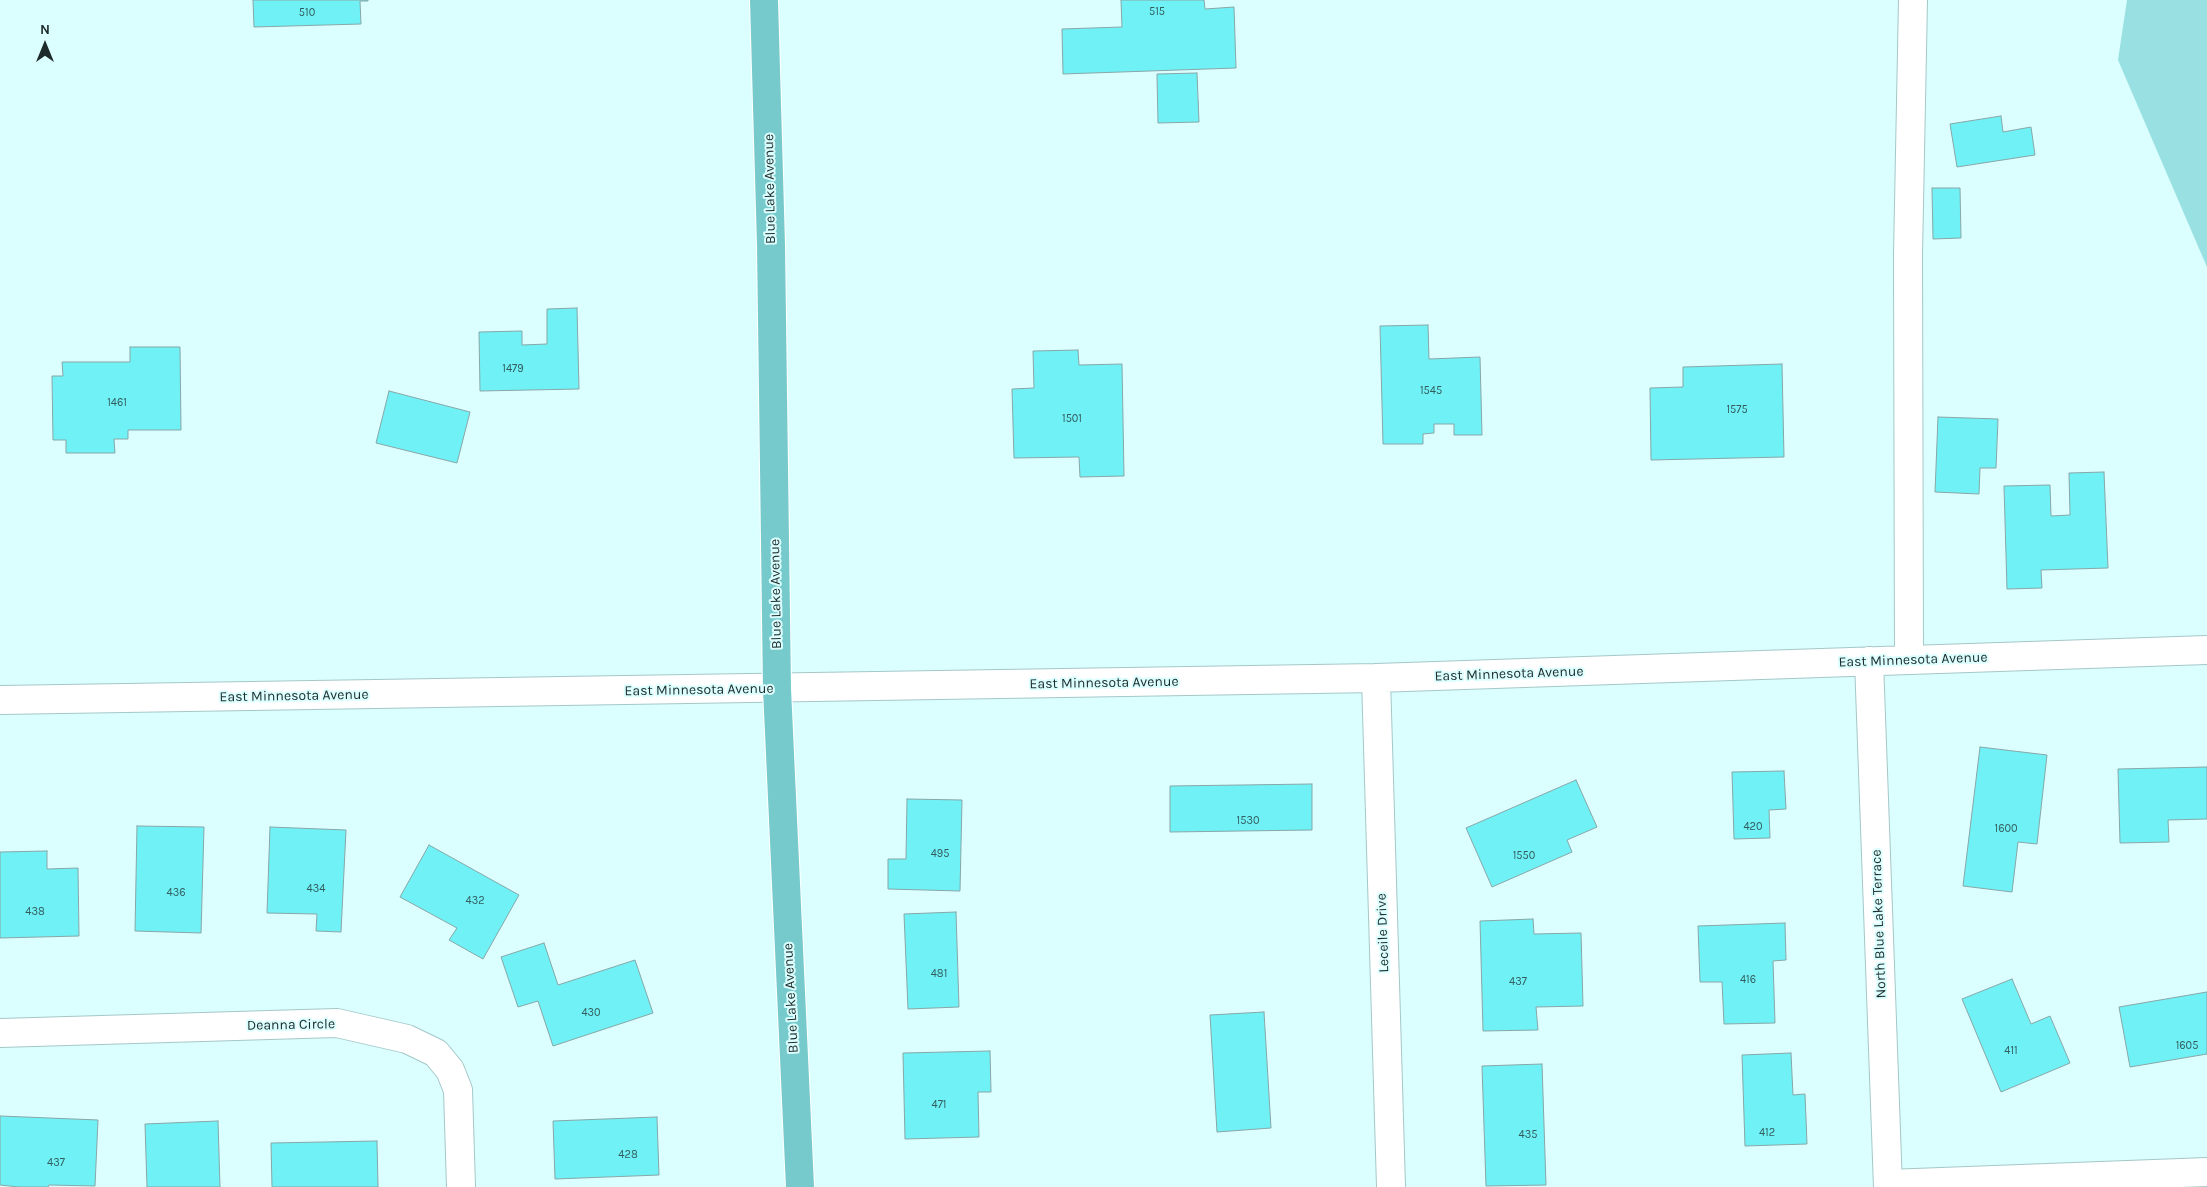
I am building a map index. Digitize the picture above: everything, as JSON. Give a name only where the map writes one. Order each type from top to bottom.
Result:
[{"type":"main road","name":"Blue Lake Avenue","points":[[764,0],[770,187],[777,689],[800,1187]]},
{"type":"street","points":[[1909,660],[1908,256],[1913,0]]},
{"type":"street","name":"East Minnesota Avenue","points":[[0,700],[1376,678],[2207,650]]},
{"type":"street","name":"North Blue Lake Terrace","points":[[1869,661],[1888,1186]]},
{"type":"street","name":"Leceile Drive","points":[[1376,678],[1391,1187]]},
{"type":"street","name":"Deanna Circle","points":[[0,1033],[337,1023],[407,1039],[436,1053],[450,1070],[458,1090],[461,1187]]},
{"type":"street","points":[[1888,1186],[2207,1172]]},
{"type":"shaded area","points":[[2127,0],[2207,0],[2207,267],[2118,60]]},
{"type":"building","points":[[253,0],[368,1],[360,1],[361,24],[254,27]]},
{"type":"building","points":[[1121,0],[1204,0],[1205,9],[1234,7],[1236,68],[1063,74],[1062,29],[1122,27]]},
{"type":"building","points":[[1197,73],[1199,122],[1158,123],[1157,74]]},
{"type":"building","points":[[2001,116],[2003,132],[2031,127],[2035,155],[1957,167],[1950,124]]},
{"type":"building","points":[[1932,188],[1960,188],[1961,238],[1933,239]]},
{"type":"building","points":[[577,308],[579,389],[480,391],[479,332],[522,331],[522,345],[547,344],[547,309]]},
{"type":"building","points":[[1428,325],[1429,359],[1480,357],[1482,435],[1454,435],[1454,424],[1434,424],[1434,433],[1423,434],[1423,444],[1383,444],[1380,326]]},
{"type":"building","points":[[130,347],[180,347],[181,430],[128,430],[128,439],[114,439],[115,453],[66,453],[66,440],[53,440],[52,376],[63,376],[62,362],[130,362]]},
{"type":"building","points":[[1078,350],[1079,365],[1122,364],[1124,476],[1080,477],[1079,457],[1014,458],[1012,389],[1034,388],[1033,351]]},
{"type":"building","points":[[1782,364],[1784,457],[1651,460],[1650,388],[1683,387],[1683,367]]},
{"type":"building","points":[[389,391],[470,412],[457,463],[376,443]]},
{"type":"building","points":[[1938,417],[1998,419],[1996,468],[1980,468],[1979,494],[1935,492]]},
{"type":"building","points":[[2104,472],[2108,568],[2041,570],[2042,588],[2007,589],[2004,486],[2050,485],[2051,516],[2070,515],[2069,473]]},
{"type":"building","points":[[1980,747],[2047,755],[2037,844],[2018,842],[2012,892],[1963,886]]},
{"type":"building","points":[[2207,767],[2207,819],[2168,820],[2169,842],[2120,843],[2118,769]]},
{"type":"building","points":[[1784,771],[1786,809],[1769,810],[1770,838],[1734,839],[1732,772]]},
{"type":"building","points":[[1576,780],[1597,827],[1567,840],[1572,852],[1492,887],[1466,828]]},
{"type":"building","points":[[1312,784],[1312,830],[1170,832],[1170,786]]},
{"type":"building","points":[[907,799],[962,800],[960,891],[888,889],[888,859],[906,859]]},
{"type":"building","points":[[137,826],[204,827],[201,933],[135,931]]},
{"type":"building","points":[[270,827],[346,830],[341,932],[316,931],[317,914],[267,913]]},
{"type":"building","points":[[429,845],[519,895],[483,959],[449,940],[457,928],[400,897]]},
{"type":"building","points":[[47,851],[47,869],[78,868],[79,936],[0,938],[0,852]]},
{"type":"building","points":[[956,912],[959,1007],[908,1009],[904,914]]},
{"type":"building","points":[[1533,919],[1534,934],[1581,933],[1583,1006],[1536,1007],[1538,1030],[1483,1031],[1480,921]]},
{"type":"building","points":[[1785,923],[1786,960],[1773,961],[1775,1023],[1724,1024],[1722,982],[1700,982],[1698,926]]},
{"type":"building","points":[[544,943],[558,985],[635,960],[653,1013],[553,1046],[538,1001],[518,1007],[501,957]]},
{"type":"building","points":[[2012,979],[2031,1024],[2050,1016],[2070,1063],[2001,1092],[1962,999]]},
{"type":"building","points":[[2207,992],[2207,1054],[2130,1067],[2119,1007]]},
{"type":"building","points":[[1264,1012],[1271,1128],[1217,1132],[1210,1015]]},
{"type":"building","points":[[990,1051],[991,1092],[978,1092],[979,1137],[905,1139],[903,1053]]},
{"type":"building","points":[[1791,1053],[1793,1095],[1805,1094],[1807,1144],[1745,1146],[1742,1055]]},
{"type":"building","points":[[1542,1064],[1546,1185],[1486,1186],[1482,1066]]},
{"type":"building","points":[[0,1116],[98,1120],[95,1186],[49,1185],[48,1187],[19,1187],[0,1185]]},
{"type":"building","points":[[657,1117],[659,1175],[555,1179],[553,1121]]},
{"type":"building","points":[[218,1121],[220,1187],[147,1187],[145,1124]]},
{"type":"building","points":[[377,1141],[378,1187],[272,1187],[271,1143]]}]
